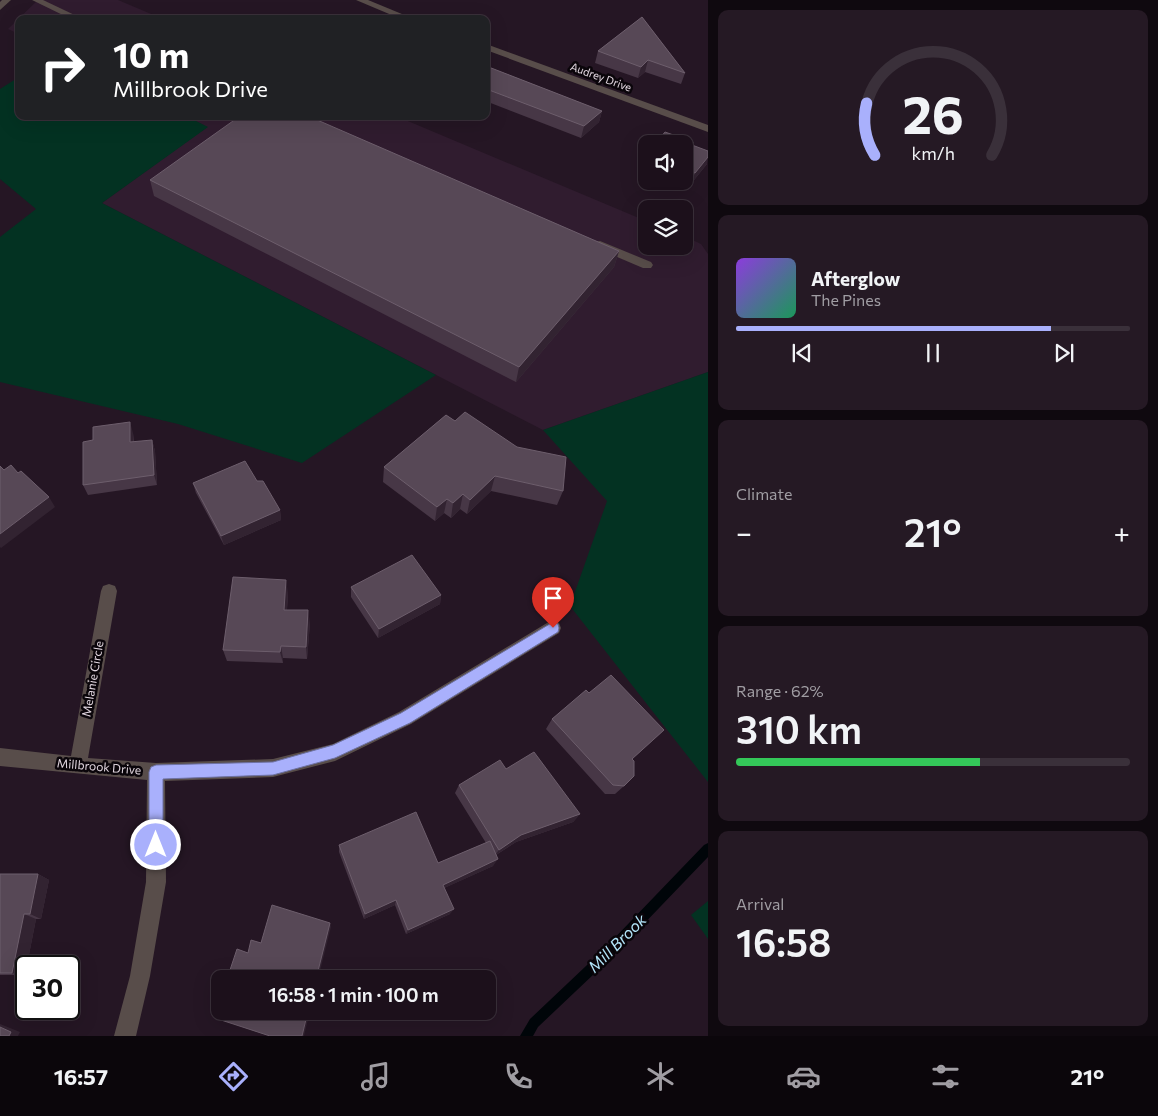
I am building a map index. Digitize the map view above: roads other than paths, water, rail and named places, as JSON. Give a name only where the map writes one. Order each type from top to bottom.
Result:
[{"type":"street","points":[[0,7],[7,0]]},
{"type":"street","points":[[36,0],[69,15]]},
{"type":"street","points":[[360,0],[399,15]]},
{"type":"street","name":"Audrey Drive","points":[[490,48],[708,129]]},
{"type":"street","points":[[592,242],[647,266]]},
{"type":"street","name":"Melanie Circle","points":[[78,766],[109,591]]},
{"type":"street","name":"Millbrook Drive","points":[[0,757],[156,772],[273,768],[335,752],[405,718],[553,628]]},
{"type":"street","points":[[125,1036],[140,976],[156,882],[156,772]]},
{"type":"waterway","name":"Mill Brook","points":[[526,1036],[534,1023],[609,952],[708,849]]}]
